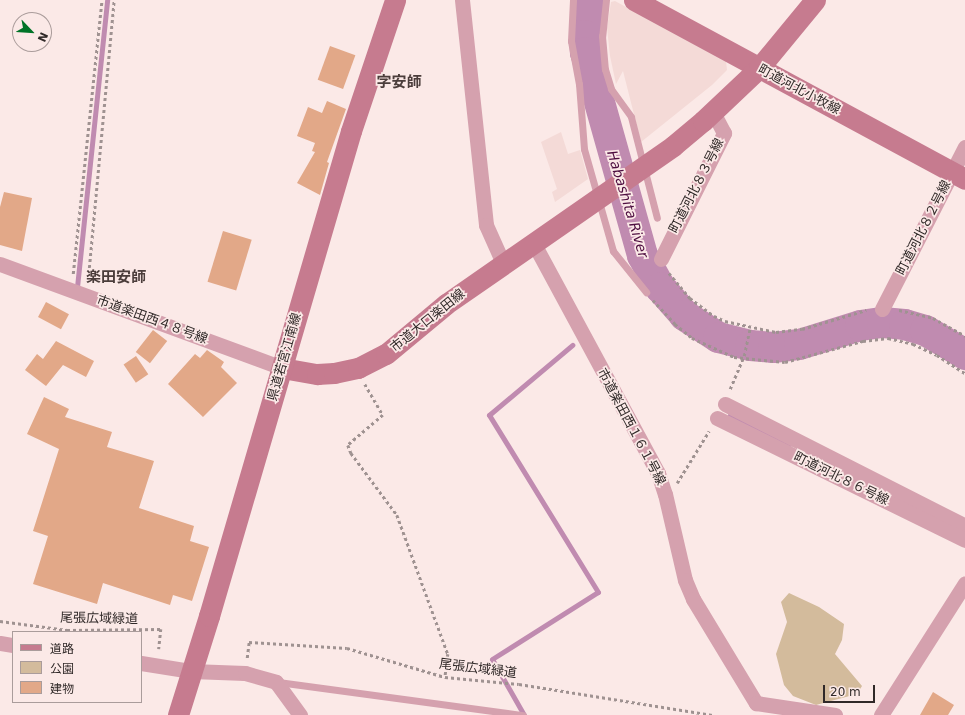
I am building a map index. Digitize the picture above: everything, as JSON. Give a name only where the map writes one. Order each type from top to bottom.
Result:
[{"type":"street","name":"県道若宮江南線","points":[[178,715],[352,131],[395,0]]},
{"type":"street","points":[[462,0],[486,225],[503,263]]},
{"type":"street","name":"町道河北小牧線","points":[[634,0],[959,176]]},
{"type":"street","name":"市道大口楽田線","points":[[282,368],[317,374],[358,368],[386,354],[446,304],[533,242],[643,167],[713,112],[759,68],[815,0]]},
{"type":"street","name":"町道河北８３号線","points":[[660,259],[724,133],[713,112]]},
{"type":"street","name":"町道河北８２号線","points":[[882,309],[959,176],[965,147]]},
{"type":"street","name":"市道楽田西１６１号線","points":[[533,242],[658,473],[666,494],[685,580],[693,599],[756,703],[835,715]]},
{"type":"street","name":"市道楽田西４８号線","points":[[0,264],[282,368]]},
{"type":"street","points":[[725,404],[965,526]]},
{"type":"street","name":"町道河北８６号線","points":[[717,418],[965,540]]},
{"type":"street","points":[[884,710],[965,583]]},
{"type":"street","points":[[0,644],[12,645]]},
{"type":"street","points":[[142,663],[191,671],[245,673],[276,682],[300,715]]},
{"type":"lane","points":[[573,0],[571,41],[579,84],[584,142],[613,251],[646,292]]},
{"type":"lane","points":[[606,0],[602,36],[605,69],[611,89],[630,117],[657,218]]},
{"type":"lane","points":[[276,682],[520,715]]},
{"type":"path","points":[[71,290],[102,0]]},
{"type":"path","points":[[86,296],[114,0]]},
{"type":"path","points":[[660,259],[678,285],[699,306],[725,321],[749,328],[787,332],[859,311],[882,309],[910,312],[933,318],[965,336]]},
{"type":"path","points":[[646,292],[675,324],[692,338],[734,357],[785,362],[863,341],[888,338],[913,344],[937,355],[965,373]]},
{"type":"path","points":[[744,356],[749,328]]},
{"type":"path","points":[[358,368],[383,415],[348,445],[351,454],[398,516],[448,654],[445,677]]},
{"type":"path","points":[[666,494],[675,487],[691,461]]},
{"type":"path","name":"尾張広域緑道","points":[[0,621],[67,630],[161,629],[157,666]]},
{"type":"path","name":"尾張広域緑道","points":[[245,673],[249,642],[347,648],[445,677],[513,683],[713,715]]},
{"type":"shaded area","points":[[615,1],[726,61],[727,70],[712,85],[641,142],[623,71],[616,84],[610,56],[607,28],[611,2]]},
{"type":"shaded area","points":[[561,132],[568,154],[580,150],[588,179],[555,202],[552,192],[557,189],[541,142]]},
{"type":"green space","points":[[789,593],[819,607],[844,624],[842,640],[835,654],[862,686],[857,694],[816,705],[793,696],[784,685],[776,654],[787,622],[781,602]]},
{"type":"building","points":[[330,46],[355,55],[343,89],[318,80]]},
{"type":"building","points":[[327,101],[346,109],[327,162],[329,163],[320,195],[297,183],[315,152],[312,151],[315,143],[297,136],[308,107],[322,113]]},
{"type":"building","points":[[4,192],[32,198],[22,251],[0,245],[0,207]]},
{"type":"building","points":[[223,231],[252,240],[236,290],[208,282]]},
{"type":"building","points":[[46,302],[69,314],[61,329],[38,317]]},
{"type":"building","points":[[153,330],[167,341],[150,363],[136,352]]},
{"type":"building","points":[[56,341],[94,361],[86,377],[63,365],[46,386],[25,370],[37,354],[43,359]]},
{"type":"building","points":[[207,350],[224,362],[221,367],[237,383],[203,417],[168,384],[195,354],[200,358]]},
{"type":"building","points":[[136,356],[148,374],[136,383],[124,364]]},
{"type":"building","points":[[44,397],[69,409],[65,417],[112,432],[107,447],[154,461],[139,508],[194,526],[190,541],[209,547],[192,601],[173,595],[170,605],[103,583],[97,604],[33,584],[48,536],[33,531],[59,449],[27,434]]},
{"type":"building","points":[[933,692],[954,705],[948,715],[920,715]]},
{"type":"waterway","points":[[77,287],[107,0]]},
{"type":"waterway","name":"Habashita River","points":[[589,0],[584,35],[585,52],[642,255],[660,287],[684,315],[718,337],[750,345],[773,347],[799,344],[860,325],[882,322],[904,324],[925,330],[965,354]]},
{"type":"waterway","points":[[524,715],[492,659],[598,592],[489,415],[572,345]]},
{"type":"waterway","points":[[730,415],[789,445]]},
{"type":"district","name":"字安師","points":[[399,83]]},
{"type":"district","name":"楽田安師","points":[[116,278]]}]
